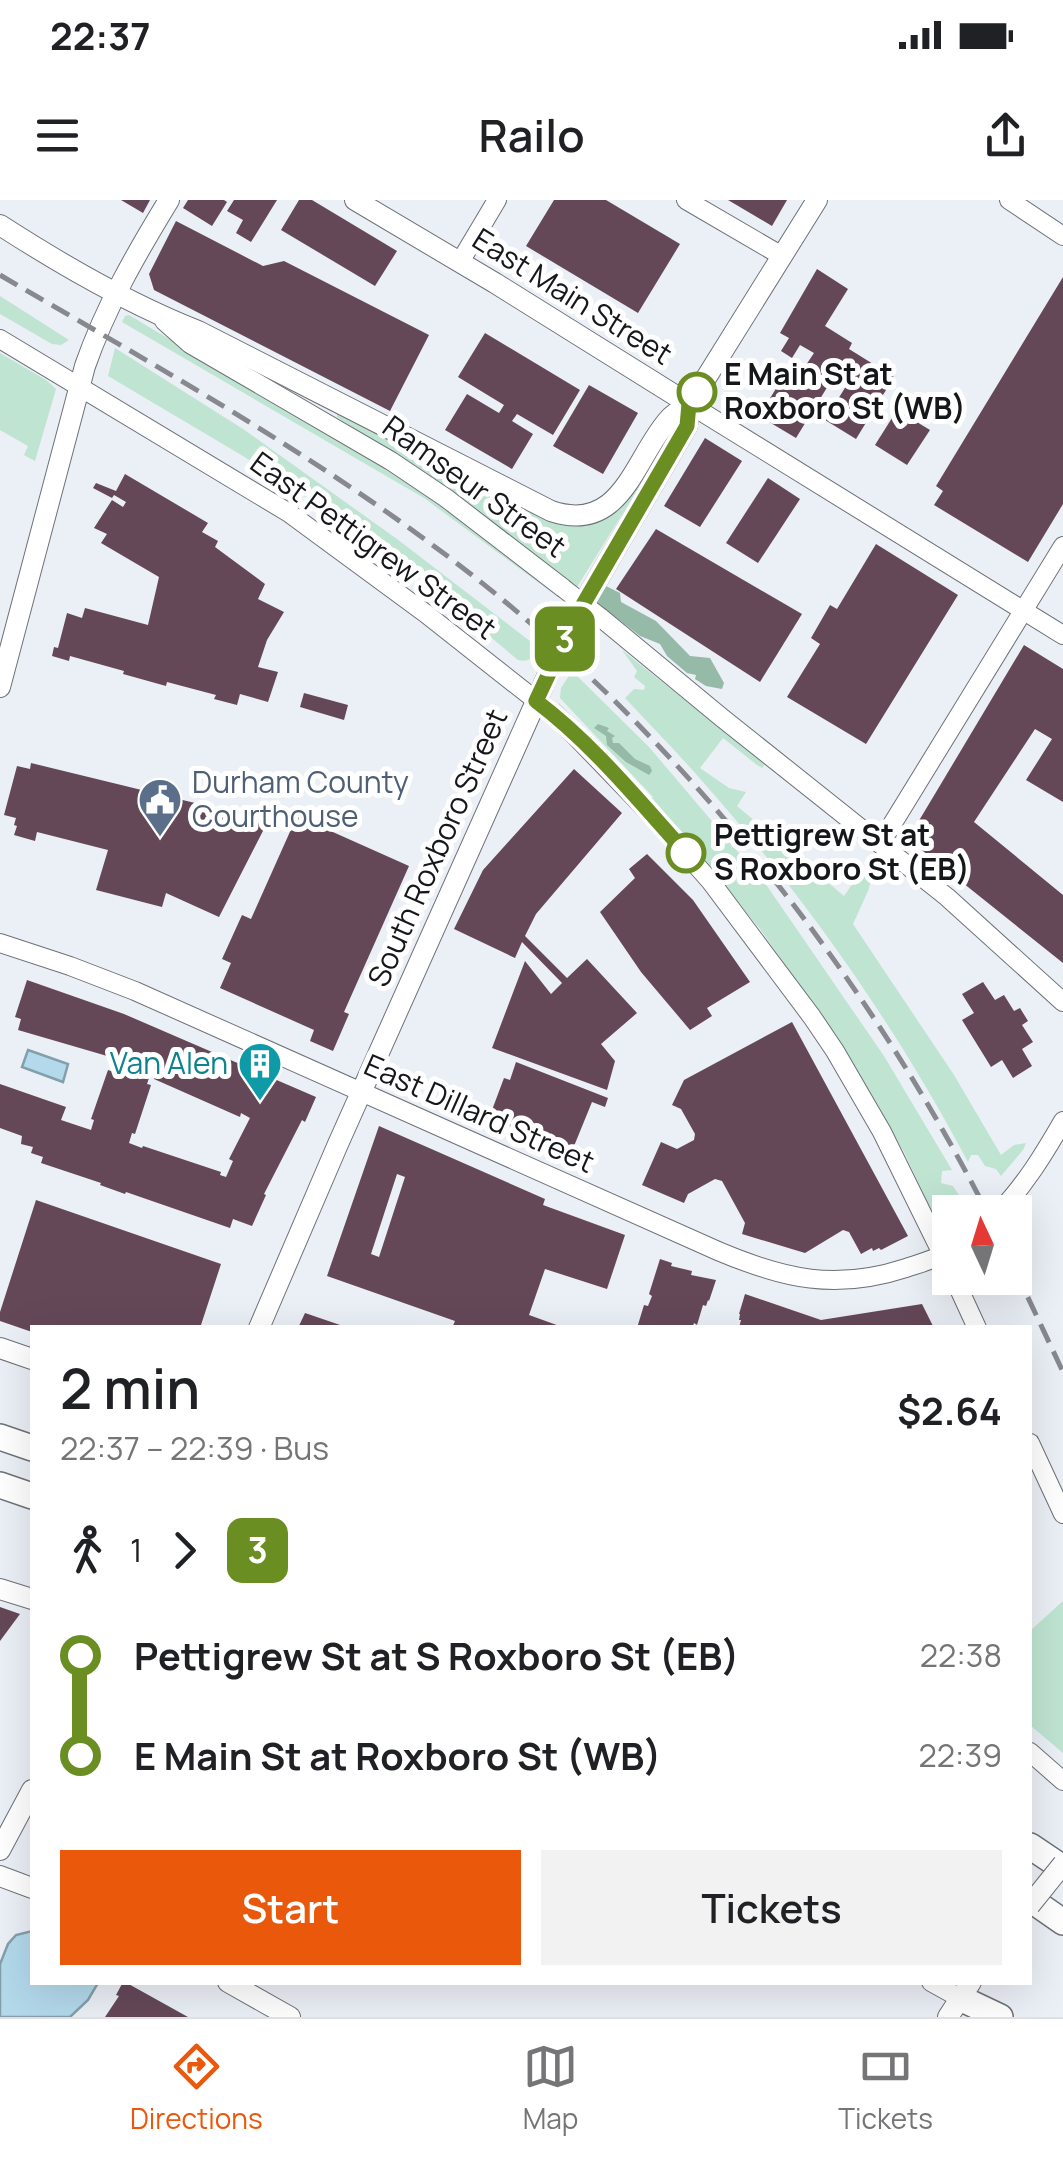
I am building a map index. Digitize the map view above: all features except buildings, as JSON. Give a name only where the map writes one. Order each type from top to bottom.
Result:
[{"type":"highway","points":[[0,1437],[30,1447]]},
{"type":"highway","points":[[0,1485],[30,1495]]},
{"type":"highway","points":[[1032,1903],[1063,1922]]},
{"type":"highway","points":[[960,1999],[1000,2017]]},
{"type":"main road","points":[[0,687],[97,331],[140,246],[169,200]]},
{"type":"main road","name":"East Main Street","points":[[355,200],[689,404]]},
{"type":"main road","points":[[156,314],[198,330],[551,510],[566,515],[593,512],[616,498],[670,418],[689,404],[818,200]]},
{"type":"main road","name":"Ramseur Street","points":[[0,225],[156,314]]},
{"type":"main road","name":"South Roxboro Street","points":[[260,1325],[536,701],[574,620],[687,426],[689,404]]},
{"type":"main road","points":[[0,1348],[30,1358]]},
{"type":"main road","points":[[0,1588],[30,1598]]},
{"type":"main road","points":[[0,1850],[30,1794]]},
{"type":"main road","points":[[1032,1896],[1046,1855]]},
{"type":"main road","points":[[0,1876],[30,1887]]},
{"type":"main road","points":[[233,1985],[290,2017]]},
{"type":"street","points":[[460,262],[497,200]]},
{"type":"street","points":[[686,200],[782,256]]},
{"type":"street","points":[[1009,200],[1063,236]]},
{"type":"street","name":"Ramseur Street","points":[[156,314],[190,344],[327,422],[432,489],[600,617],[947,896],[1063,1002]]},
{"type":"street","name":"East Pettigrew Street","points":[[0,339],[290,513],[556,717],[711,882],[812,1017],[882,1132],[932,1227]]},
{"type":"street","name":"East Main Street","points":[[689,404],[1063,635]]},
{"type":"street","points":[[880,844],[1063,546]]},
{"type":"street","name":"East Dillard Street","points":[[0,943],[135,991],[770,1272],[804,1280],[854,1280],[932,1262]]},
{"type":"street","points":[[1014,1195],[1063,1121]]},
{"type":"street","points":[[962,1295],[976,1325]]},
{"type":"street","points":[[1032,1447],[1063,1514]]},
{"type":"street","points":[[1032,1754],[1063,1781]]},
{"type":"street","points":[[936,1985],[960,1999]]},
{"type":"green space","points":[[0,296],[69,340],[61,345],[52,344],[0,314]]},
{"type":"green space","points":[[129,315],[445,508],[558,597],[424,498],[122,322]]},
{"type":"green space","points":[[115,348],[243,429],[397,539],[539,648],[535,654],[528,660],[518,660],[358,532],[243,456],[108,376]]},
{"type":"green space","points":[[0,353],[56,389],[35,461],[24,455],[28,446],[0,430]]},
{"type":"green space","points":[[337,413],[556,523],[583,524],[627,499],[675,429],[577,587],[456,495],[337,417]]},
{"type":"green space","points":[[606,586],[620,593],[621,602],[656,621],[690,656],[710,658],[724,683],[722,689],[695,679],[696,675],[687,673],[667,656],[660,644],[640,636],[596,602]]},
{"type":"green space","points":[[622,650],[765,764],[762,768],[757,765],[723,738],[700,768],[729,788],[746,792],[737,806],[844,896],[860,873],[872,864],[884,868],[873,874],[853,924],[954,1075],[1001,1155],[1014,1145],[1026,1143],[1001,1176],[996,1169],[985,1166],[978,1155],[971,1155],[968,1162],[911,1061],[813,917],[741,826],[625,698],[634,689],[644,690],[645,686],[634,677],[637,671]]},
{"type":"green space","points":[[572,671],[649,747],[767,886],[884,1056],[952,1170],[942,1171],[941,1183],[953,1186],[959,1195],[932,1195],[930,1208],[873,1098],[760,929],[696,851],[558,704],[653,797],[560,698],[561,688]]},
{"type":"green space","points":[[598,724],[609,728],[607,731],[615,736],[613,743],[619,743],[635,759],[650,766],[649,775],[607,745],[606,736],[594,728]]},
{"type":"green space","points":[[1063,1601],[1063,1753],[1032,1727],[1032,1629]]},
{"type":"water","points":[[28,1050],[68,1064],[63,1082],[22,1067]]},
{"type":"water","points":[[30,1932],[30,1985],[97,1985],[70,2017],[0,2017],[0,1964],[16,1935]]},
{"type":"railway","points":[[0,275],[301,454],[416,533],[550,640],[696,786],[763,866],[885,1035],[978,1195]]},
{"type":"railway","points":[[1027,1295],[1063,1372]]},
{"type":"bus line","name":"3","points":[[686,853],[603,763],[536,701],[574,620],[687,426],[689,404],[697,392]]},
{"type":"place","name":"E Main St at Roxboro St (WB)","points":[[697,392]]},
{"type":"place","name":"Durham County Courthouse","points":[[160,838]]},
{"type":"place","name":"Pettigrew St at S Roxboro St (EB)","points":[[686,853]]},
{"type":"place","name":"Van Alen","points":[[260,1102]]}]
